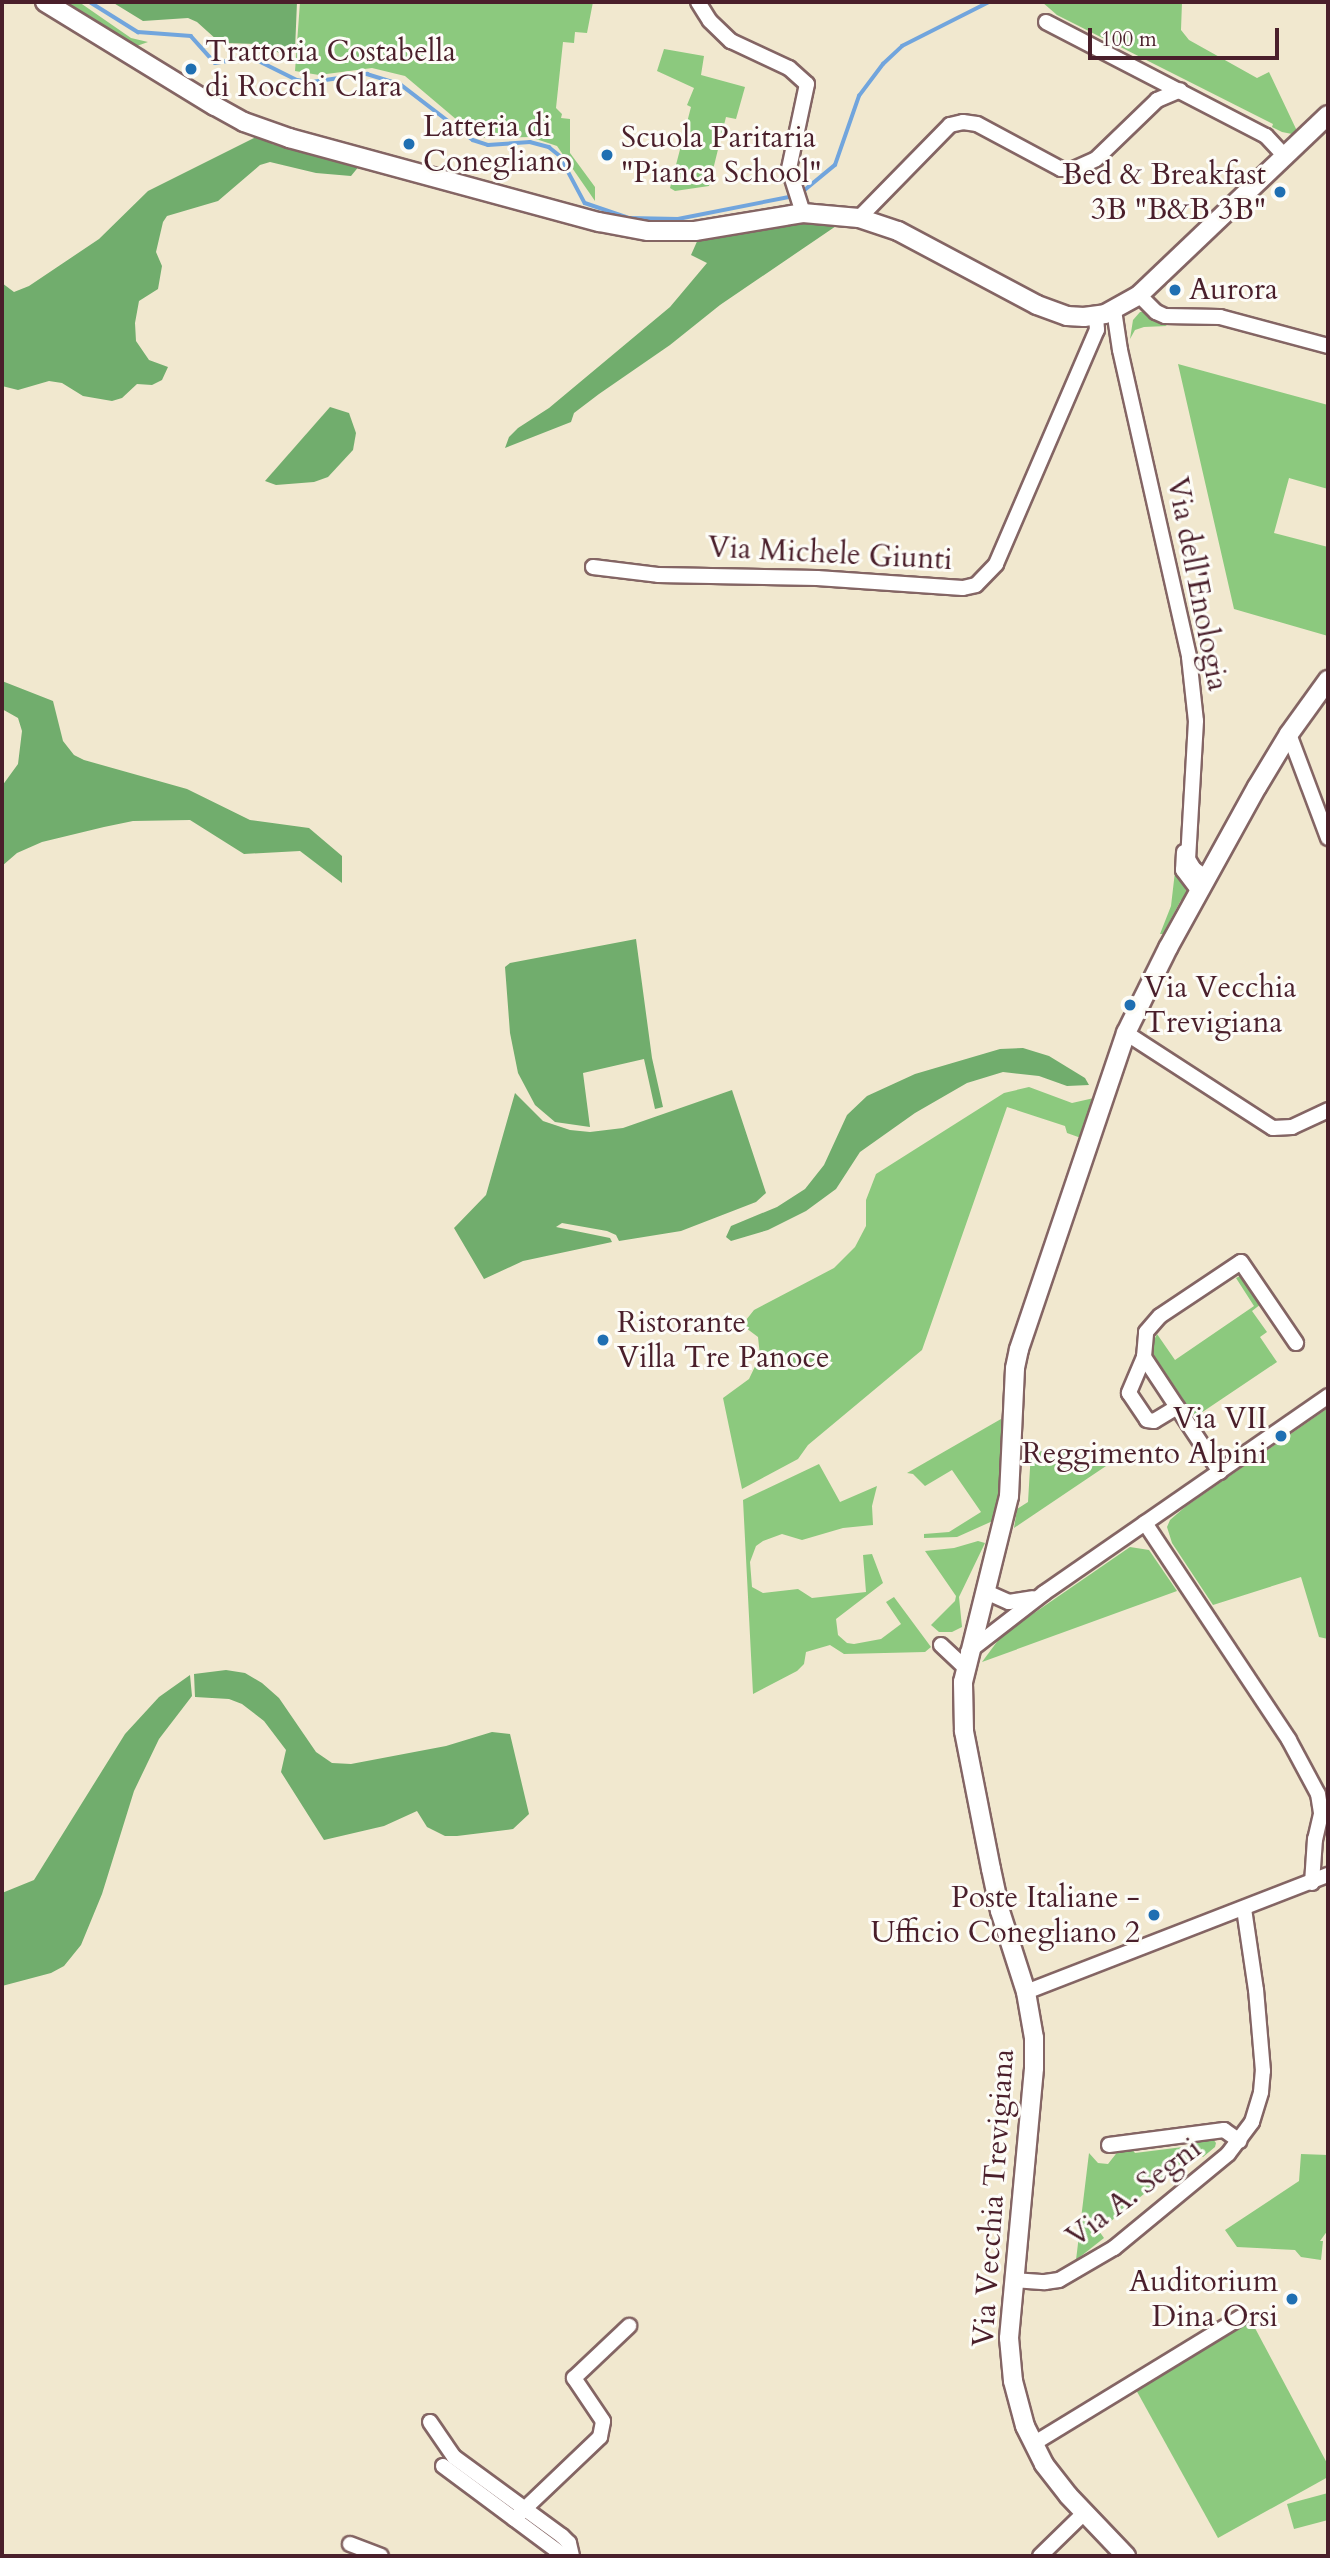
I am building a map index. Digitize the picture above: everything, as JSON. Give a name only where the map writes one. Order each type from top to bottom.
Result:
[{"type":"street","points":[[45,2],[229,114],[289,138],[625,228],[695,231],[799,202],[898,231],[1048,310],[1067,316],[1096,316],[1114,310],[1139,295],[1328,115]]},
{"type":"street","points":[[698,2],[718,30],[731,41],[789,68],[807,84],[807,96],[789,160],[799,202]]},
{"type":"street","points":[[1046,22],[1266,136],[1284,155]]},
{"type":"street","points":[[859,218],[950,125],[963,122],[976,124],[1061,169],[1074,169],[1096,159],[1157,100],[1180,90]]},
{"type":"street","points":[[1139,295],[1156,312],[1165,316],[1220,317],[1328,346]]},
{"type":"street","name":"Via dell'Enologia","points":[[1114,310],[1120,350],[1192,678],[1196,721],[1188,859],[1203,885]]},
{"type":"street","name":"Via dell'Enologia","points":[[1096,316],[1120,350]]},
{"type":"street","name":"Via Michele Giunti","points":[[593,567],[658,575],[817,578],[963,588],[976,585],[996,564],[1097,330],[1096,316]]},
{"type":"street","name":"Via Vecchia Trevigiana","points":[[1126,2556],[1059,2485],[1033,2444],[1019,2408],[1011,2367],[1009,2338],[1013,2280],[1034,2038],[1026,1992],[1000,1911],[964,1731],[962,1706],[966,1659],[1009,1496],[1018,1349],[1126,1033],[1203,885],[1289,734],[1328,680]]},
{"type":"street","points":[[1289,734],[1328,838]]},
{"type":"street","points":[[1126,1033],[1273,1128],[1292,1127],[1328,1110]]},
{"type":"street","points":[[1177,1407],[1154,1421],[1147,1420],[1129,1393],[1144,1357],[1144,1340],[1152,1323],[1241,1262],[1296,1343]]},
{"type":"street","points":[[1144,1357],[1220,1472]]},
{"type":"street","points":[[941,1645],[966,1659],[1008,1620],[1044,1593],[1328,1396]]},
{"type":"street","points":[[1145,1523],[1289,1740],[1318,1794],[1321,1814],[1315,1839],[1312,1883]]},
{"type":"street","points":[[982,1599],[1017,1603],[1044,1593]]},
{"type":"street","points":[[982,1599],[992,1620],[1008,1620]]},
{"type":"street","points":[[1026,1992],[1328,1875]]},
{"type":"street","name":"Via A. Segni","points":[[1013,2280],[1059,2280],[1114,2248],[1228,2154],[1240,2141],[1257,2110],[1263,2071],[1256,1990],[1244,1909]]},
{"type":"street","name":"Via A. Segni","points":[[1109,2145],[1224,2130],[1240,2141]]},
{"type":"street","points":[[1033,2444],[1241,2317]]},
{"type":"street","points":[[519,2514],[600,2437],[603,2421],[574,2378],[629,2326]]},
{"type":"street","points":[[430,2423],[454,2457],[564,2556]]},
{"type":"street","points":[[443,2466],[519,2514],[562,2536],[569,2543],[572,2556]]},
{"type":"street","points":[[1040,2556],[1084,2513]]},
{"type":"street","points":[[350,2544],[381,2556]]},
{"type":"green space","points":[[62,2],[79,2],[131,38],[148,42],[134,47]]},
{"type":"green space","points":[[112,2],[297,2],[295,50],[288,56],[255,44],[226,43],[217,40],[197,22],[188,18],[143,21]]},
{"type":"green space","points":[[300,2],[593,2],[587,33],[575,32],[574,43],[563,42],[556,108],[562,114],[561,118],[570,119],[570,153],[595,187],[595,201],[557,146],[530,137],[484,138],[470,131],[405,76],[372,68],[319,75],[295,71]]},
{"type":"green space","points":[[1042,2],[1182,2],[1181,30],[1189,40],[1257,78],[1269,72],[1297,131],[1292,134],[1272,127],[1273,124],[1057,15]]},
{"type":"green space","points":[[664,49],[704,56],[701,75],[745,87],[736,119],[726,117],[709,186],[675,191],[670,188],[691,107],[687,105],[694,88],[657,71]]},
{"type":"green space","points":[[258,136],[271,140],[272,144],[360,165],[351,176],[316,173],[270,162],[260,165],[218,201],[167,216],[156,252],[162,266],[158,289],[139,301],[135,323],[136,341],[149,360],[168,367],[162,380],[152,385],[137,384],[122,398],[112,401],[83,396],[62,383],[49,381],[18,390],[2,386],[2,283],[14,292],[29,286],[99,239],[148,191]]},
{"type":"green space","points":[[823,221],[842,222],[720,305],[670,345],[599,394],[574,413],[571,422],[505,448],[509,437],[518,428],[549,408],[670,307],[707,263],[691,255],[699,237]]},
{"type":"green space","points":[[1140,312],[1167,326],[1135,330],[1130,339],[1133,320]]},
{"type":"green space","points":[[1178,364],[1328,405],[1328,489],[1289,478],[1274,533],[1328,547],[1328,636],[1234,609]]},
{"type":"green space","points":[[330,407],[349,413],[356,433],[353,450],[328,477],[314,482],[276,485],[265,481]]},
{"type":"green space","points":[[2,681],[53,701],[63,741],[74,755],[84,760],[187,789],[250,820],[309,828],[342,856],[342,883],[300,851],[244,854],[190,820],[133,821],[42,842],[17,853],[2,866],[2,786],[18,764],[22,731],[18,718],[2,709]]},
{"type":"green space","points":[[1176,863],[1188,896],[1185,902],[1181,900],[1165,930],[1167,934],[1160,934],[1171,906]]},
{"type":"green space","points":[[636,939],[652,1058],[663,1107],[655,1109],[644,1059],[583,1073],[590,1127],[555,1122],[535,1105],[518,1073],[510,1033],[505,967],[510,963]]},
{"type":"green space","points":[[1023,1048],[1049,1056],[1085,1078],[1089,1085],[1067,1086],[1039,1076],[1003,1072],[967,1083],[915,1113],[860,1152],[836,1189],[806,1211],[768,1230],[731,1241],[726,1237],[731,1226],[777,1207],[805,1189],[824,1165],[847,1115],[867,1096],[915,1074],[1000,1049]]},
{"type":"green space","points":[[1029,1087],[1072,1103],[1094,1098],[1081,1138],[1067,1133],[1065,1126],[1007,1107],[922,1350],[808,1445],[798,1459],[742,1489],[723,1398],[749,1379],[760,1356],[758,1337],[742,1325],[754,1310],[834,1268],[855,1247],[866,1226],[866,1200],[876,1174],[1004,1093]]},
{"type":"green space","points":[[732,1090],[766,1193],[756,1202],[681,1231],[619,1241],[616,1235],[607,1231],[562,1223],[556,1227],[610,1238],[612,1242],[523,1261],[484,1279],[454,1228],[486,1195],[515,1093],[543,1121],[570,1130],[590,1132],[623,1128]]},
{"type":"green space","points":[[1242,1275],[1261,1304],[1252,1311],[1267,1332],[1260,1337],[1277,1362],[1195,1417],[1153,1354],[1153,1342],[1157,1334],[1175,1360],[1254,1306],[1236,1278]]},
{"type":"green space","points":[[1328,1408],[1328,1639],[1319,1637],[1301,1577],[1213,1605],[1172,1543],[1167,1527],[1170,1520],[1185,1507]]},
{"type":"green space","points":[[1001,1419],[1005,1439],[1003,1483],[995,1520],[957,1537],[924,1538],[924,1534],[949,1532],[981,1512],[952,1470],[925,1486],[913,1474],[907,1473]]},
{"type":"green space","points":[[1031,1451],[1067,1452],[1067,1466],[1109,1464],[1014,1528],[1017,1509],[1028,1502]]},
{"type":"green space","points":[[819,1464],[840,1502],[877,1486],[872,1506],[873,1525],[843,1528],[802,1540],[782,1534],[763,1541],[756,1546],[750,1562],[752,1587],[763,1593],[798,1589],[812,1598],[866,1592],[863,1555],[872,1554],[883,1583],[836,1619],[838,1635],[847,1643],[854,1644],[881,1639],[901,1624],[886,1602],[894,1597],[931,1647],[925,1652],[844,1654],[830,1645],[806,1652],[804,1664],[797,1671],[753,1694],[743,1500]]},
{"type":"green space","points":[[978,1541],[985,1543],[959,1597],[962,1627],[952,1632],[939,1632],[931,1625],[955,1601],[956,1596],[925,1551],[954,1548]]},
{"type":"green space","points":[[1130,1547],[1149,1550],[1177,1591],[982,1662],[1002,1635]]},
{"type":"green space","points":[[226,1670],[245,1673],[262,1683],[279,1698],[316,1752],[332,1763],[351,1764],[446,1746],[492,1732],[510,1734],[529,1814],[513,1829],[445,1836],[427,1827],[417,1811],[384,1826],[324,1840],[281,1772],[286,1750],[264,1721],[242,1704],[229,1699],[195,1697],[194,1674]]},
{"type":"green space","points":[[190,1675],[192,1696],[159,1739],[134,1791],[102,1894],[81,1945],[64,1966],[51,1973],[2,1986],[2,1893],[34,1880],[125,1734],[159,1697]]},
{"type":"green space","points":[[1210,2135],[1216,2143],[1215,2147],[1203,2157],[1196,2151],[1099,2231],[1104,2238],[1076,2260],[1089,2153],[1098,2163],[1108,2164],[1119,2150],[1129,2145],[1135,2153],[1191,2146],[1186,2137]]},
{"type":"green space","points":[[1301,2154],[1328,2155],[1328,2230],[1320,2241],[1323,2241],[1321,2260],[1301,2257],[1295,2250],[1237,2247],[1225,2230],[1299,2181]]},
{"type":"green space","points":[[1248,2315],[1328,2465],[1328,2477],[1218,2538],[1135,2388]]},
{"type":"green space","points":[[1328,2493],[1328,2520],[1294,2529],[1287,2504]]},
{"type":"waterway","points":[[90,2],[138,32],[191,36],[215,63],[251,57],[297,80],[312,82],[367,74],[400,84],[473,140],[488,145],[530,142],[549,147],[560,156],[585,203],[629,218],[678,219],[794,196]]},
{"type":"waterway","points":[[801,193],[835,165],[859,96],[883,64],[902,46],[989,2]]},
{"type":"place","name":"Trattoria Costabella di Rocchi Clara","points":[[191,69]]},
{"type":"place","name":"Latteria di Conegliano","points":[[409,144]]},
{"type":"place","name":"Scuola Paritaria \"Pianca School\"","points":[[607,155]]},
{"type":"place","name":"Bed & Breakfast 3B \"B&B 3B\"","points":[[1280,192]]},
{"type":"place","name":"Aurora","points":[[1175,290]]},
{"type":"place","name":"Via Vecchia Trevigiana","points":[[1130,1005]]},
{"type":"place","name":"Ristorante Villa Tre Panoce","points":[[603,1340]]},
{"type":"place","name":"Via VII Reggimento Alpini","points":[[1281,1436]]},
{"type":"place","name":"Poste Italiane - Ufficio Conegliano 2","points":[[1154,1915]]},
{"type":"place","name":"Auditorium Dina Orsi","points":[[1292,2299]]}]
